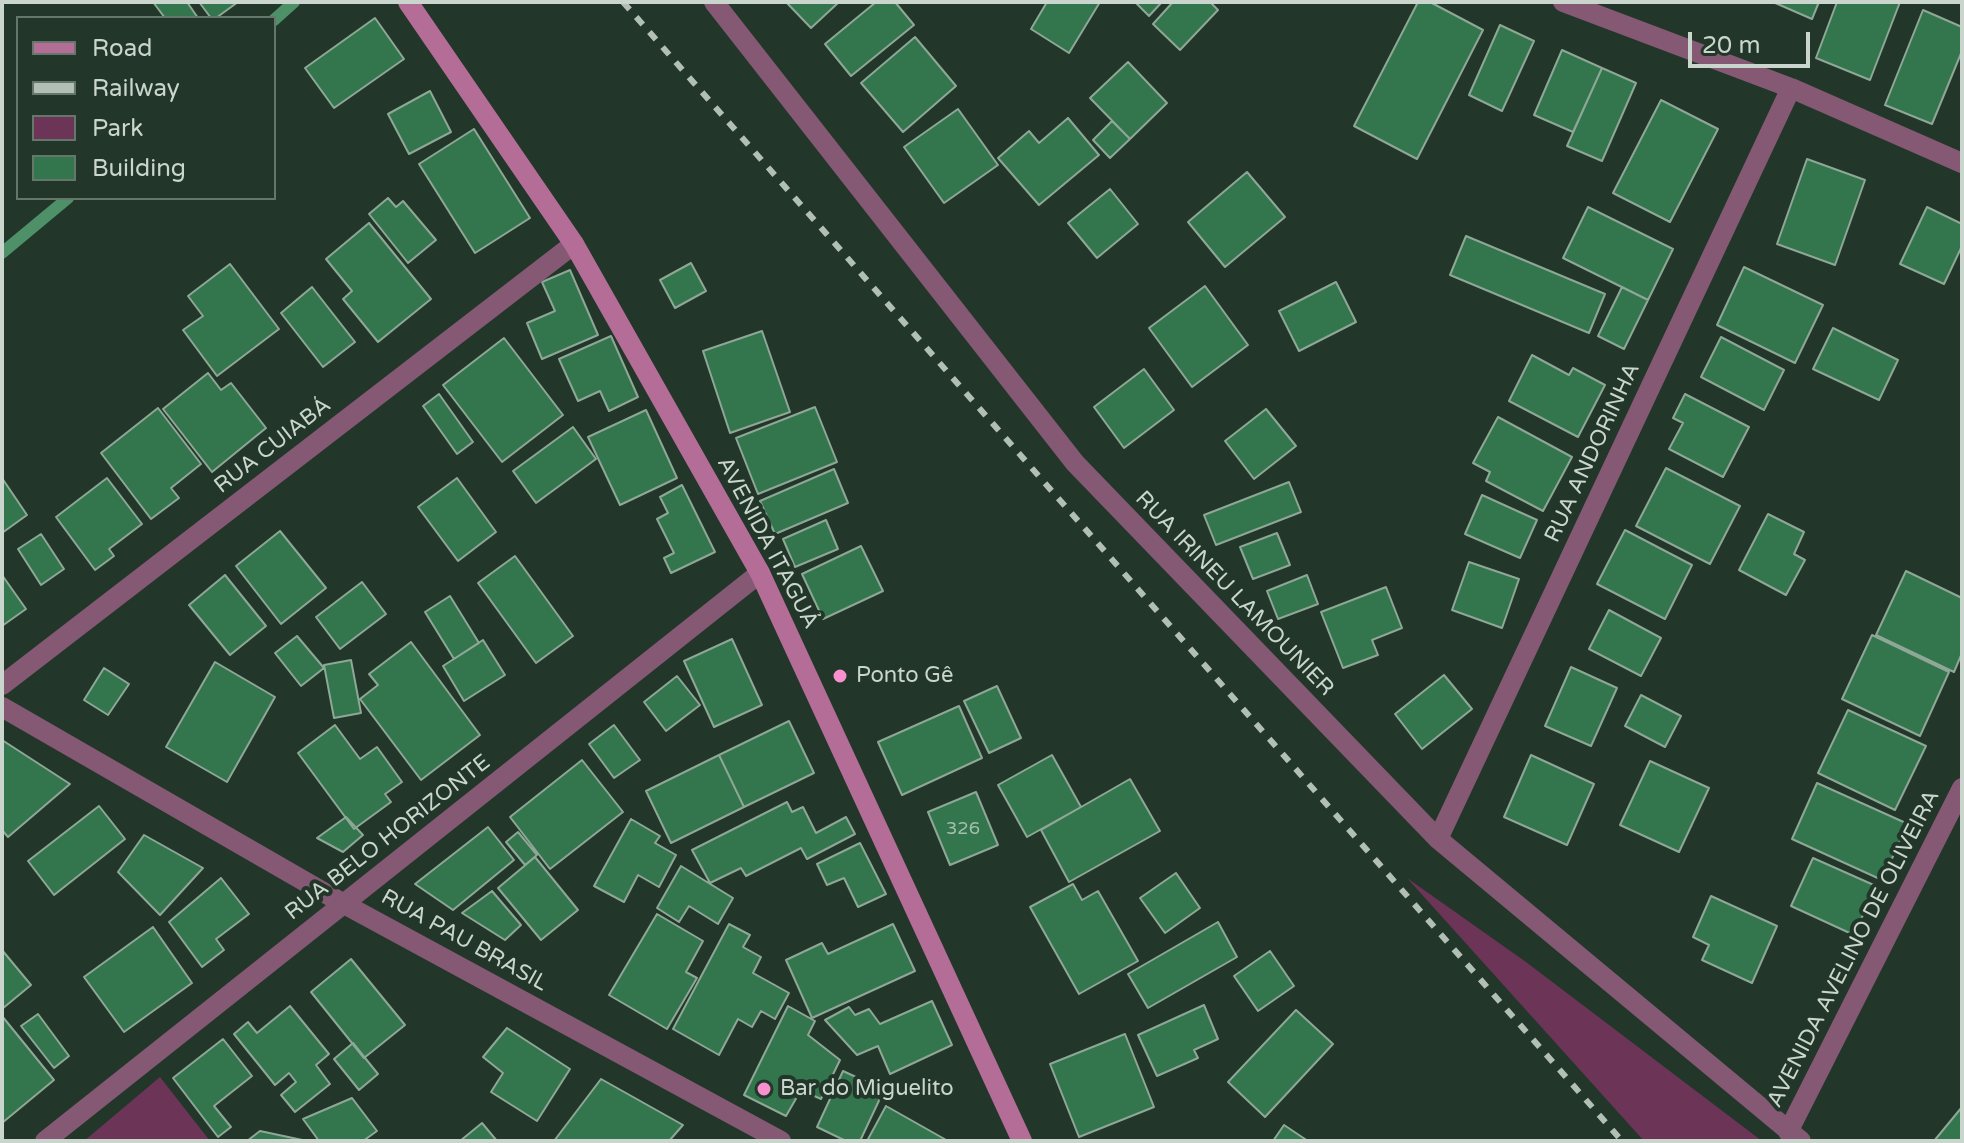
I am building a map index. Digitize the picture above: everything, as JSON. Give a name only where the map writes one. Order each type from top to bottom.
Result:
[{"type":"main road","name":"AVENIDA ITAGUÁ","points":[[408,2],[574,244],[760,573],[1022,1141]]},
{"type":"street","name":"RUA IRINEU LAMOUNIER","points":[[714,2],[1075,463],[1438,839],[1795,1137]]},
{"type":"street","points":[[1563,2],[1791,88],[1962,163]]},
{"type":"street","name":"RUA ANDORINHA","points":[[1438,839],[1791,88]]},
{"type":"street","name":"RUA CUIABÁ","points":[[2,685],[574,244]]},
{"type":"street","name":"RUA BELO HORIZONTE","points":[[45,1141],[760,573]]},
{"type":"street","name":"RUA PAU BRASIL","points":[[2,707],[344,904],[778,1140]]},
{"type":"street","name":"AVENIDA AVELINO DE OLIVEIRA","points":[[1795,1137],[1962,788]]},
{"type":"green space","points":[[1407,878],[1526,962],[1762,1141],[1644,1141]]},
{"type":"green space","points":[[160,1077],[210,1141],[84,1141]]},
{"type":"building","points":[[153,2],[187,2],[197,16],[164,16]]},
{"type":"building","points":[[199,2],[238,2],[219,16],[210,16]]},
{"type":"building","points":[[786,2],[839,2],[811,28]]},
{"type":"building","points":[[876,2],[895,2],[914,25],[851,76],[825,44]]},
{"type":"building","points":[[1047,2],[1100,2],[1069,53],[1031,29]]},
{"type":"building","points":[[1135,2],[1162,2],[1149,16]]},
{"type":"building","points":[[1173,2],[1210,2],[1218,10],[1180,50],[1153,24]]},
{"type":"building","points":[[1418,2],[1430,2],[1483,30],[1417,159],[1354,126]]},
{"type":"building","points":[[1773,2],[1819,2],[1812,19]]},
{"type":"building","points":[[1837,2],[1900,2],[1870,80],[1816,58]]},
{"type":"building","points":[[1923,10],[1962,27],[1962,51],[1932,124],[1885,105]]},
{"type":"building","points":[[375,18],[404,59],[334,108],[305,68]]},
{"type":"building","points":[[1500,25],[1534,41],[1502,111],[1469,95]]},
{"type":"building","points":[[915,37],[956,86],[903,132],[861,83]]},
{"type":"building","points":[[1562,50],[1602,68],[1573,132],[1534,115]]},
{"type":"building","points":[[1128,62],[1167,103],[1130,139],[1090,98]]},
{"type":"building","points":[[1602,68],[1636,83],[1602,161],[1567,146]]},
{"type":"building","points":[[430,91],[451,132],[409,154],[388,114]]},
{"type":"building","points":[[1661,100],[1718,129],[1670,222],[1613,193]]},
{"type":"building","points":[[958,109],[998,165],[944,203],[904,147]]},
{"type":"building","points":[[1068,118],[1099,155],[1039,205],[998,158],[1029,131],[1039,143]]},
{"type":"building","points":[[1112,121],[1130,139],[1110,158],[1093,140]]},
{"type":"building","points":[[474,129],[530,218],[475,253],[419,164]]},
{"type":"building","points":[[1807,159],[1865,180],[1835,265],[1777,244]]},
{"type":"building","points":[[1247,172],[1285,217],[1225,267],[1188,222]]},
{"type":"building","points":[[1110,189],[1138,224],[1097,258],[1068,223]]},
{"type":"building","points":[[388,198],[396,207],[403,201],[436,240],[408,263],[369,214]]},
{"type":"building","points":[[1588,207],[1673,249],[1648,300],[1563,258]]},
{"type":"building","points":[[1927,207],[1962,224],[1962,246],[1944,284],[1900,264]]},
{"type":"building","points":[[369,223],[431,299],[378,342],[343,299],[352,291],[326,259]]},
{"type":"building","points":[[1466,236],[1605,294],[1589,333],[1450,275]]},
{"type":"building","points":[[691,263],[706,291],[675,308],[660,280]]},
{"type":"building","points":[[230,264],[279,329],[217,376],[183,330],[203,316],[188,296]]},
{"type":"building","points":[[1744,267],[1823,305],[1795,363],[1717,325]]},
{"type":"building","points":[[570,270],[598,335],[542,359],[527,323],[555,311],[542,282]]},
{"type":"building","points":[[1336,282],[1356,322],[1299,351],[1279,311]]},
{"type":"building","points":[[1205,286],[1248,345],[1192,387],[1149,328]]},
{"type":"building","points":[[312,287],[355,342],[323,367],[281,313]]},
{"type":"building","points":[[1622,287],[1648,300],[1624,349],[1598,336]]},
{"type":"building","points":[[1833,328],[1898,360],[1879,400],[1813,369]]},
{"type":"building","points":[[762,331],[790,412],[730,433],[703,351]]},
{"type":"building","points":[[611,336],[638,397],[609,411],[600,391],[578,401],[559,359]]},
{"type":"building","points":[[1721,337],[1784,370],[1764,410],[1701,377]]},
{"type":"building","points":[[504,338],[563,415],[502,462],[443,385]]},
{"type":"building","points":[[1532,355],[1569,375],[1573,368],[1605,385],[1578,437],[1509,401]]},
{"type":"building","points":[[1144,369],[1174,410],[1124,448],[1094,407]]},
{"type":"building","points":[[208,373],[221,390],[231,383],[266,428],[212,472],[163,409]]},
{"type":"building","points":[[439,394],[473,442],[457,454],[423,406]]},
{"type":"building","points":[[1685,394],[1749,427],[1723,477],[1669,449],[1683,423],[1673,418]]},
{"type":"building","points":[[815,407],[837,462],[758,494],[736,438]]},
{"type":"building","points":[[158,408],[201,464],[171,488],[179,498],[151,519],[101,453]]},
{"type":"building","points":[[1266,409],[1296,446],[1254,479],[1225,441]]},
{"type":"building","points":[[646,410],[677,478],[620,505],[588,437]]},
{"type":"building","points":[[1498,417],[1572,457],[1543,511],[1486,481],[1490,472],[1473,463]]},
{"type":"building","points":[[573,427],[596,459],[536,503],[513,471]]},
{"type":"building","points":[[1666,468],[1740,506],[1710,564],[1636,526]]},
{"type":"building","points":[[834,469],[848,503],[775,534],[760,501]]},
{"type":"building","points":[[2,478],[27,515],[2,533]]},
{"type":"building","points":[[107,478],[142,524],[109,549],[114,556],[95,570],[56,517]]},
{"type":"building","points":[[457,478],[496,532],[458,561],[418,507]]},
{"type":"building","points":[[1289,482],[1301,512],[1216,545],[1204,515]]},
{"type":"building","points":[[682,485],[715,552],[671,573],[664,558],[674,553],[657,519],[668,513],[660,497]]},
{"type":"building","points":[[1482,495],[1537,520],[1520,558],[1465,534]]},
{"type":"building","points":[[1768,514],[1804,532],[1794,554],[1805,560],[1786,595],[1739,570]]},
{"type":"building","points":[[826,520],[838,549],[795,567],[783,539]]},
{"type":"building","points":[[1625,530],[1692,565],[1665,619],[1597,584]]},
{"type":"building","points":[[280,531],[326,588],[281,624],[236,566]]},
{"type":"building","points":[[1277,533],[1290,565],[1253,579],[1240,547]]},
{"type":"building","points":[[41,534],[64,569],[41,585],[18,549]]},
{"type":"building","points":[[861,546],[883,591],[823,619],[802,574]]},
{"type":"building","points":[[515,556],[573,636],[536,663],[478,583]]},
{"type":"building","points":[[1469,562],[1519,579],[1502,628],[1452,610]]},
{"type":"building","points":[[1906,571],[1962,598],[1962,653],[1954,672],[1876,635]]},
{"type":"building","points":[[2,575],[26,609],[2,626]]},
{"type":"building","points":[[225,575],[266,626],[230,655],[189,605]]},
{"type":"building","points":[[1307,575],[1318,604],[1278,619],[1267,591]]},
{"type":"building","points":[[362,582],[386,614],[340,649],[316,617]]},
{"type":"building","points":[[1386,587],[1402,628],[1372,640],[1378,655],[1343,668],[1321,612]]},
{"type":"building","points":[[450,596],[479,643],[454,659],[425,612]]},
{"type":"building","points":[[1609,610],[1661,638],[1641,676],[1589,649]]},
{"type":"building","points":[[1872,635],[1949,672],[1920,736],[1842,699]]},
{"type":"building","points":[[297,636],[324,668],[301,686],[275,653]]},
{"type":"building","points":[[732,639],[762,705],[714,727],[684,661]]},
{"type":"building","points":[[483,640],[505,675],[464,701],[443,666]]},
{"type":"building","points":[[411,642],[480,735],[421,780],[360,699],[378,685],[369,674]]},
{"type":"building","points":[[351,660],[361,713],[334,718],[324,665]]},
{"type":"building","points":[[215,662],[275,697],[227,782],[166,747]]},
{"type":"building","points":[[1571,667],[1617,688],[1591,746],[1545,726]]},
{"type":"building","points":[[104,668],[129,684],[108,715],[84,700]]},
{"type":"building","points":[[1444,675],[1472,709],[1422,749],[1395,714]]},
{"type":"building","points":[[677,676],[700,705],[666,731],[644,702]]},
{"type":"building","points":[[997,686],[1021,738],[989,753],[964,701]]},
{"type":"building","points":[[1641,695],[1681,716],[1665,747],[1625,726]]},
{"type":"building","points":[[959,706],[982,758],[902,795],[878,742]]},
{"type":"building","points":[[1848,710],[1926,746],[1895,810],[1818,773]]},
{"type":"building","points":[[789,721],[814,773],[744,807],[719,755]]},
{"type":"building","points":[[335,725],[360,759],[377,747],[402,782],[385,794],[391,802],[354,829],[298,753]]},
{"type":"building","points":[[614,725],[640,760],[614,778],[589,744]]},
{"type":"building","points":[[2,740],[70,784],[8,837],[2,830]]},
{"type":"building","points":[[719,755],[744,807],[671,843],[646,791]]},
{"type":"building","points":[[1052,755],[1081,807],[1027,837],[998,785]]},
{"type":"building","points":[[1531,755],[1594,784],[1567,845],[1504,817]]},
{"type":"building","points":[[582,760],[623,812],[550,869],[510,817]]},
{"type":"building","points":[[1650,761],[1709,788],[1679,852],[1620,825]]},
{"type":"building","points":[[1130,779],[1160,831],[1069,882],[1041,830]]},
{"type":"building","points":[[1817,783],[1908,824],[1882,880],[1792,839]]},
{"type":"building","points":[[976,792],[998,845],[950,865],[928,812]]},
{"type":"building","points":[[787,802],[792,812],[803,807],[816,833],[846,817],[855,834],[807,859],[801,848],[746,876],[741,868],[710,883],[692,850]]},
{"type":"building","points":[[99,806],[125,839],[54,895],[28,861]]},
{"type":"building","points":[[346,817],[363,835],[343,852],[317,838]]},
{"type":"building","points":[[631,819],[660,836],[655,843],[676,855],[659,887],[638,875],[624,902],[594,886]]},
{"type":"building","points":[[488,827],[514,860],[453,910],[415,884]]},
{"type":"building","points":[[518,832],[537,855],[525,865],[506,842]]},
{"type":"building","points":[[144,835],[203,868],[160,915],[118,872]]},
{"type":"building","points":[[860,843],[886,894],[858,907],[844,878],[827,885],[817,864]]},
{"type":"building","points":[[535,857],[578,910],[541,940],[498,888]]},
{"type":"building","points":[[1813,858],[1876,886],[1854,935],[1791,906]]},
{"type":"building","points":[[681,866],[733,898],[718,924],[689,906],[679,922],[657,908]]},
{"type":"building","points":[[1176,873],[1200,908],[1165,933],[1140,898]]},
{"type":"building","points":[[221,878],[249,914],[216,939],[224,950],[202,967],[169,922]]},
{"type":"building","points":[[1073,884],[1082,900],[1098,891],[1138,961],[1079,994],[1030,907]]},
{"type":"building","points":[[492,891],[521,925],[505,940],[462,913]]},
{"type":"building","points":[[1711,896],[1777,926],[1752,983],[1702,960],[1709,945],[1693,937]]},
{"type":"building","points":[[657,914],[703,941],[686,972],[697,978],[667,1029],[609,995]]},
{"type":"building","points":[[1218,922],[1237,957],[1148,1008],[1128,974]]},
{"type":"building","points":[[729,924],[750,935],[743,947],[761,957],[753,973],[789,993],[775,1019],[761,1011],[752,1027],[738,1019],[719,1055],[673,1029]]},
{"type":"building","points":[[893,924],[915,971],[812,1018],[786,960],[822,943],[828,954]]},
{"type":"building","points":[[153,927],[192,983],[124,1032],[84,977]]},
{"type":"building","points":[[2,950],[31,985],[2,1009]]},
{"type":"building","points":[[1270,951],[1294,986],[1258,1011],[1234,976]]},
{"type":"building","points":[[351,959],[405,1025],[364,1058],[311,992]]},
{"type":"building","points":[[932,1001],[952,1045],[890,1074],[878,1046],[857,1055],[825,1020],[849,1007],[855,1015],[869,1009],[880,1024]]},
{"type":"building","points":[[1204,1005],[1218,1039],[1194,1050],[1198,1058],[1157,1076],[1138,1035]]},
{"type":"building","points":[[290,1006],[329,1054],[316,1065],[330,1084],[295,1112],[281,1095],[296,1082],[289,1073],[275,1085],[234,1034],[248,1022],[257,1033]]},
{"type":"building","points":[[788,1006],[815,1021],[808,1035],[840,1060],[821,1099],[801,1090],[786,1116],[744,1095]]},
{"type":"building","points":[[1296,1010],[1333,1044],[1265,1117],[1228,1082]]},
{"type":"building","points":[[38,1014],[69,1056],[54,1068],[21,1026]]},
{"type":"building","points":[[2,1016],[54,1080],[2,1123]]},
{"type":"building","points":[[507,1028],[570,1069],[537,1121],[491,1092],[503,1073],[483,1057]]},
{"type":"building","points":[[1125,1034],[1154,1107],[1079,1137],[1050,1064]]},
{"type":"building","points":[[223,1039],[252,1076],[214,1106],[231,1127],[218,1137],[173,1078]]},
{"type":"building","points":[[353,1043],[378,1074],[359,1090],[334,1059]]},
{"type":"building","points":[[843,1071],[884,1090],[860,1141],[846,1141],[817,1127]]},
{"type":"building","points":[[601,1079],[683,1125],[669,1141],[554,1141]]},
{"type":"building","points":[[352,1098],[377,1131],[363,1141],[319,1141],[303,1119]]},
{"type":"building","points":[[886,1106],[948,1141],[867,1141]]},
{"type":"building","points":[[1962,1107],[1962,1141],[1934,1141]]},
{"type":"building","points":[[482,1123],[497,1141],[460,1141]]},
{"type":"building","points":[[1284,1125],[1308,1141],[1273,1141]]},
{"type":"building","points":[[260,1131],[307,1141],[247,1141]]},
{"type":"waterway","points":[[276,18],[294,2]]},
{"type":"waterway","points":[[2,253],[66,200]]},
{"type":"railway","points":[[623,2],[1622,1141]]},
{"type":"place","name":"Ponto Gê","points":[[840,676]]},
{"type":"place","name":"Bar do Miguelito","points":[[764,1089]]}]
